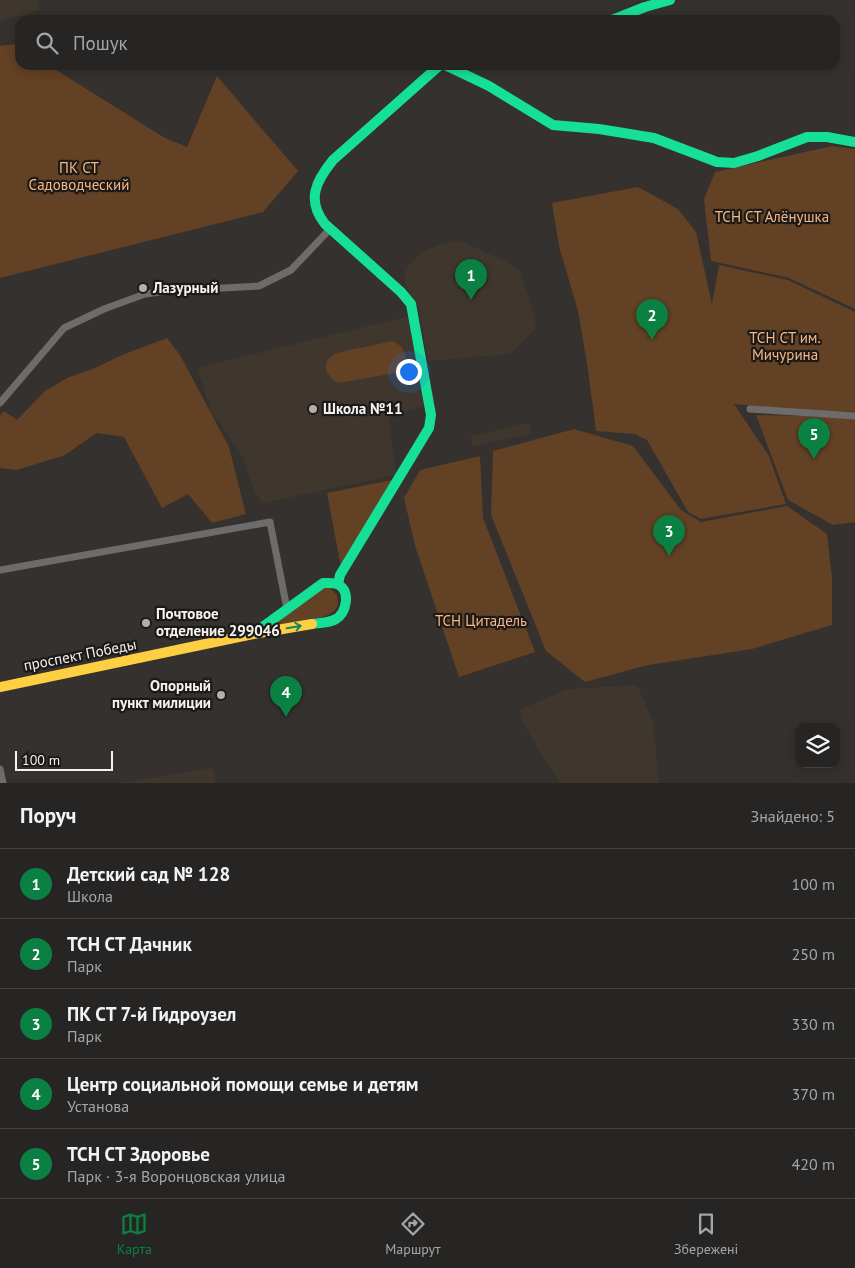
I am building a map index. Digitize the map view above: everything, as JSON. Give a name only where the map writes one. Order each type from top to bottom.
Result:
[{"type":"street","points":[[625,15],[670,0]]},
{"type":"street","points":[[338,584],[340,575],[429,428],[432,415],[411,304],[401,292],[318,216],[315,206],[318,186],[327,168],[376,120],[434,70]]},
{"type":"street","points":[[455,70],[489,86],[553,125],[599,129],[654,138],[716,162],[734,162],[758,156],[807,137],[827,137],[855,142]]},
{"type":"street","points":[[0,403],[64,328],[104,309],[145,294],[259,286],[290,270],[330,228]]},
{"type":"street","points":[[750,409],[855,416]]},
{"type":"street","points":[[0,570],[270,522],[287,609]]},
{"type":"street","name":"проспект Победы","points":[[0,687],[253,634],[335,620],[344,609],[346,601],[344,590],[338,584],[331,582],[323,583],[253,634]]},
{"type":"street","points":[[0,769],[3,783]]},
{"type":"shaded area","points":[[0,0],[37,0],[40,10],[15,15],[15,17],[0,21]]},
{"type":"shaded area","points":[[454,241],[463,242],[505,261],[520,271],[534,312],[536,328],[511,354],[428,361],[419,309],[411,297],[404,280],[406,270],[416,256],[441,244]]},
{"type":"shaded area","name":"Школа №11","points":[[409,316],[428,405],[389,418],[396,475],[263,503],[254,490],[241,454],[211,412],[197,368]]},
{"type":"shaded area","points":[[529,423],[532,434],[472,446],[471,436]]},
{"type":"shaded area","points":[[637,685],[653,721],[659,783],[560,783],[522,722],[520,710],[567,689]]},
{"type":"shaded area","points":[[213,768],[216,783],[122,783]]},
{"type":"green space","name":"ПК СТ Садоводческий","points":[[15,44],[15,70],[56,70],[165,138],[187,147],[217,76],[298,171],[263,212],[0,278],[0,46]]},
{"type":"green space","name":"ТСН СТ Алёнушка","points":[[832,146],[855,149],[855,309],[789,278],[711,261],[704,199],[715,172]]},
{"type":"green space","name":"ТСН СТ им. Мичурина","points":[[638,187],[678,209],[696,232],[712,304],[719,265],[788,280],[855,312],[855,412],[807,411],[734,404],[769,456],[786,504],[701,519],[688,512],[647,440],[635,434],[596,431],[578,311],[559,246],[552,203]]},
{"type":"green space","points":[[167,338],[180,355],[229,447],[246,514],[212,523],[188,494],[162,508],[124,437],[97,433],[63,456],[16,470],[0,468],[0,415],[4,411],[17,420],[45,391],[69,377]]},
{"type":"green space","points":[[392,341],[401,346],[406,355],[403,368],[396,373],[338,383],[326,370],[326,362],[333,355]]},
{"type":"green space","points":[[756,415],[855,417],[855,522],[833,525],[788,500]]},
{"type":"green space","points":[[574,429],[633,446],[681,510],[701,522],[787,506],[827,534],[832,578],[832,625],[752,649],[648,665],[585,682],[546,651],[491,515],[493,451]]},
{"type":"green space","name":"ТСН Цитадель","points":[[480,456],[483,518],[535,652],[459,677],[415,546],[404,498],[420,470]]},
{"type":"green space","points":[[392,480],[341,567],[327,493]]},
{"type":"green space","points":[[330,588],[337,595],[337,607],[331,613],[307,621],[274,626],[274,624],[319,590]]},
{"type":"traffic: fast","points":[[625,15],[670,0]]},
{"type":"traffic: fast","points":[[338,584],[340,575],[429,428],[431,415],[411,304],[401,292],[325,224],[316,207],[316,191],[322,175],[333,160],[434,70]]},
{"type":"traffic: fast","points":[[455,70],[489,86],[553,125],[599,129],[654,138],[717,162],[734,163],[807,137],[827,137],[855,142]]},
{"type":"traffic: fast","points":[[253,634],[323,583],[333,583],[343,588],[346,602],[339,616],[328,622],[312,624]]},
{"type":"traffic: slow","points":[[0,687],[253,634],[312,624]]},
{"type":"place","name":"Лазурный","points":[[143,288]]},
{"type":"place","name":"Детский сад № 128","points":[[471,300]]},
{"type":"place","name":"ТСН СТ Дачник","points":[[652,340]]},
{"type":"place","name":"Школа №11","points":[[313,409]]},
{"type":"place","name":"ТСН СТ Здоровье","points":[[814,459]]},
{"type":"place","name":"ПК СТ 7-й Гидроузел","points":[[669,556]]},
{"type":"place","name":"Почтовое отделение 299046","points":[[146,623]]},
{"type":"place","name":"Опорный пункт милиции","points":[[221,695]]},
{"type":"place","name":"Центр социальной помощи семье и детям","points":[[286,717]]}]
